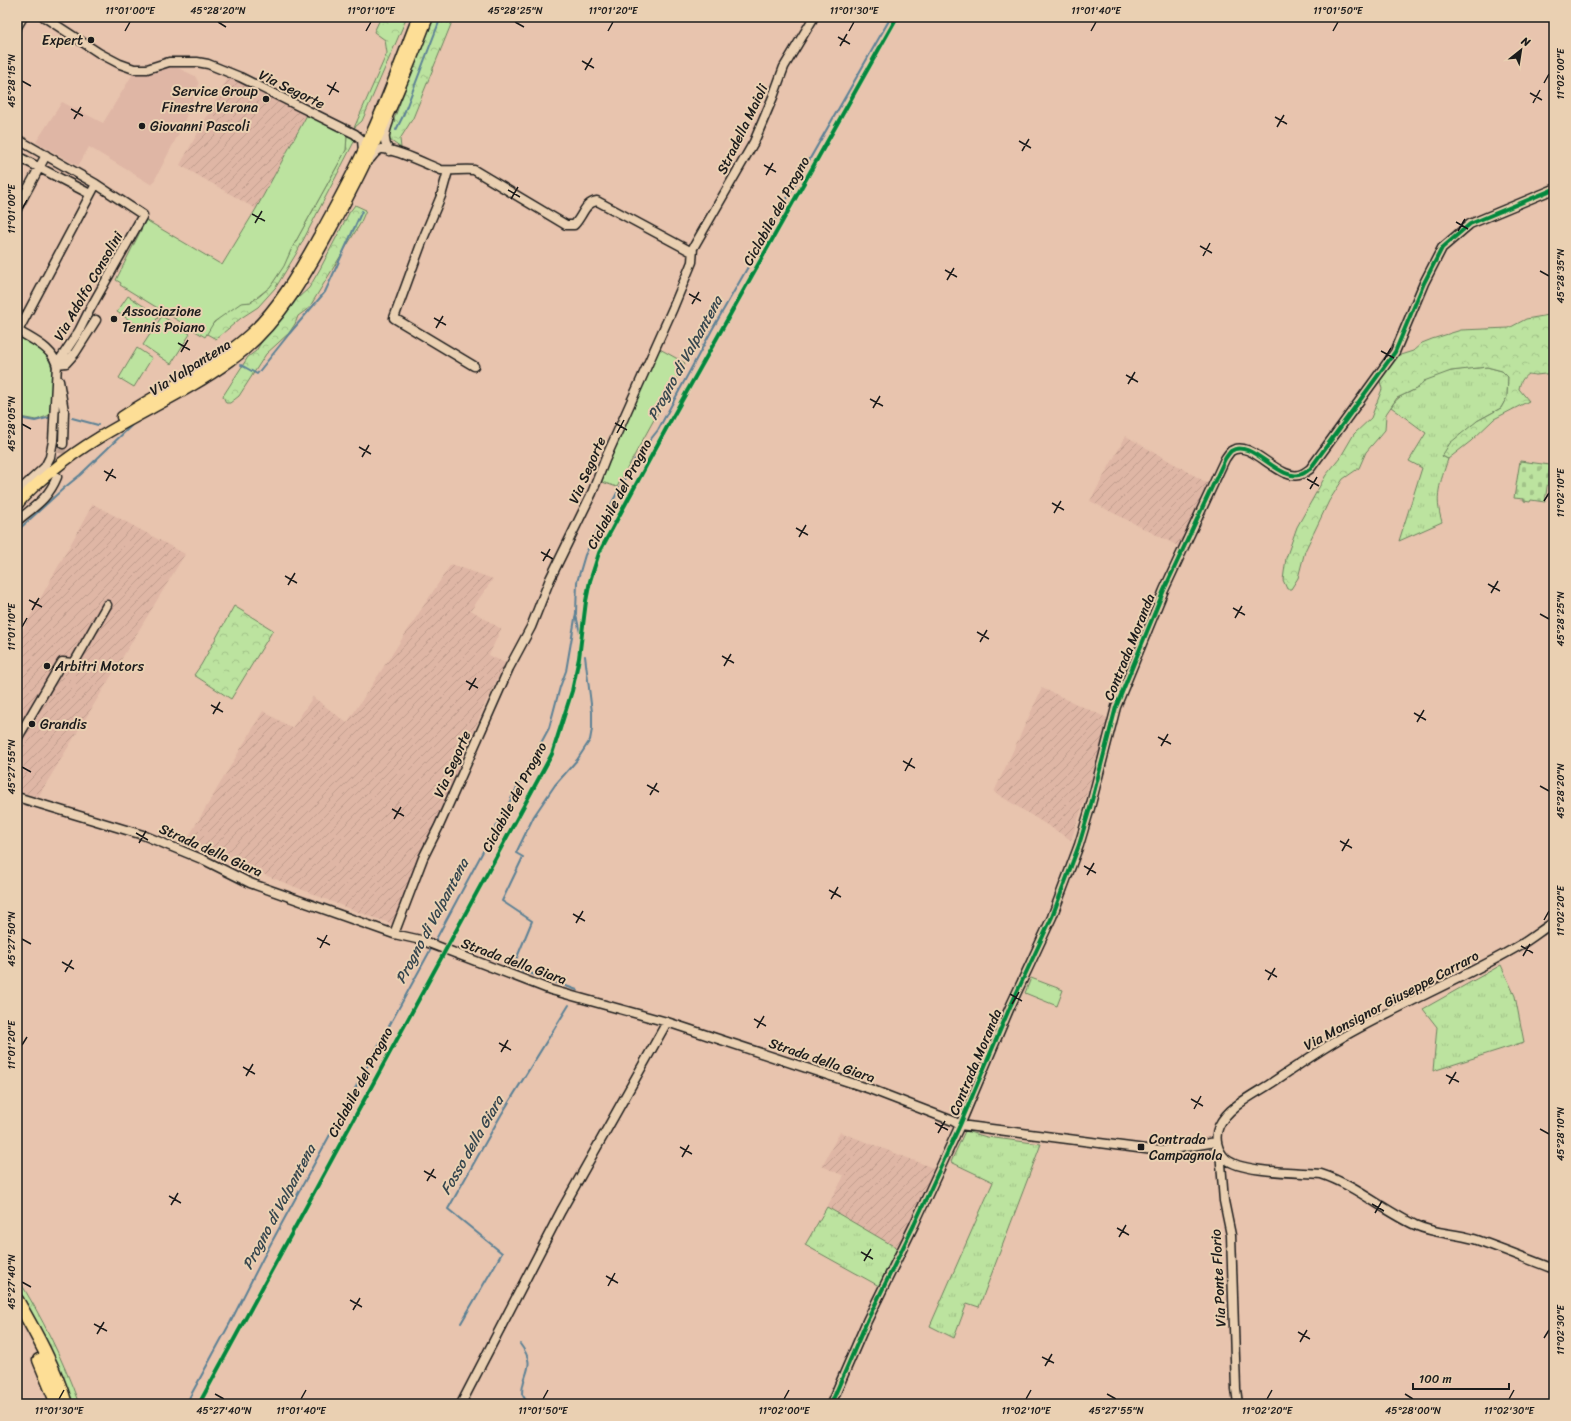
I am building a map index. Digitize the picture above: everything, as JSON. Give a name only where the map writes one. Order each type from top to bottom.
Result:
[{"type":"highway","points":[[17,1300],[62,1389],[66,1404]]},
{"type":"highway","points":[[17,1314],[44,1369],[57,1404]]},
{"type":"main road","name":"Via Valpantena","points":[[17,497],[55,462],[135,408],[199,371],[228,352],[249,335],[280,302],[310,252],[363,153],[373,132],[418,17]]},
{"type":"main road","name":"Via Valpantena","points":[[17,505],[38,482],[66,460],[119,425],[201,380],[230,361],[274,320],[296,290],[313,262],[361,172],[386,121],[428,17]]},
{"type":"street","points":[[17,27],[23,17]]},
{"type":"street","name":"Via Segorte","points":[[44,17],[99,53],[120,64],[134,69],[147,69],[169,62],[197,62],[208,64],[240,77],[355,134]]},
{"type":"street","name":"Stradella Maioli","points":[[692,252],[754,142],[784,66],[814,17]]},
{"type":"street","name":"Via Valpantena","points":[[389,151],[384,137],[397,95]]},
{"type":"street","points":[[355,134],[366,136],[373,132]]},
{"type":"street","points":[[355,134],[362,140],[364,147],[363,153]]},
{"type":"street","points":[[17,139],[96,184],[17,331],[48,350],[53,355],[57,364],[64,411],[63,444]]},
{"type":"street","name":"Via Valpantena","points":[[361,172],[377,151],[382,149],[389,151]]},
{"type":"street","points":[[389,151],[441,170],[474,170],[566,225],[574,225],[586,206],[597,201],[692,252]]},
{"type":"street","points":[[17,209],[46,155]]},
{"type":"street","points":[[17,156],[90,194]]},
{"type":"street","points":[[448,171],[441,196],[423,239],[394,318],[474,366]]},
{"type":"street","name":"Via Adolfo Consolini","points":[[57,364],[79,332],[90,309],[143,215],[96,184]]},
{"type":"street","name":"Contrada Moranda","points":[[831,1404],[867,1321],[914,1225],[960,1125],[1010,1007],[1052,916],[1068,877],[1090,808],[1116,706],[1164,590],[1225,459],[1231,451],[1238,449],[1247,450],[1286,474],[1302,474],[1310,468],[1395,352],[1424,283],[1442,248],[1470,224],[1554,190]]},
{"type":"street","name":"Via Segorte","points":[[394,934],[423,858],[439,826],[509,668],[531,627],[563,550],[592,493],[608,453],[673,308],[692,262],[692,252]]},
{"type":"street","name":"Via Adolfo Consolini","points":[[57,364],[66,363],[96,320]]},
{"type":"street","points":[[17,497],[21,489],[45,467],[50,457],[53,441],[57,364]]},
{"type":"street","points":[[17,520],[44,500],[52,489],[57,477]]},
{"type":"street","points":[[17,739],[62,662],[74,663],[107,605]]},
{"type":"street","name":"Strada della Giara","points":[[17,797],[143,835],[204,860],[250,882],[394,934],[421,940],[550,990],[667,1022],[870,1089],[960,1125]]},
{"type":"street","name":"Via Monsignor Giuseppe Carraro","points":[[1216,1142],[1216,1133],[1220,1125],[1231,1111],[1300,1064],[1342,1038],[1522,944],[1554,922]]},
{"type":"street","points":[[461,1404],[561,1211],[667,1022]]},
{"type":"street","points":[[960,1125],[1161,1151],[1216,1142],[1226,1159],[1234,1164],[1254,1169],[1321,1174],[1331,1178],[1416,1225],[1441,1234],[1473,1239],[1554,1269]]},
{"type":"street","name":"Via Ponte Florio","points":[[1220,1151],[1224,1201],[1231,1235],[1236,1389],[1238,1404]]},
{"type":"shaded area","name":"Giovanni Pascoli","points":[[169,66],[178,68],[195,76],[199,84],[181,129],[152,185],[89,147],[78,166],[36,142],[62,102],[103,123],[134,72],[141,74],[150,73]]},
{"type":"shaded area","points":[[229,76],[307,115],[256,209],[180,165]]},
{"type":"shaded area","points":[[1126,436],[1209,484],[1182,548],[1090,501]]},
{"type":"shaded area","points":[[93,504],[185,554],[38,797],[17,791],[17,640]]},
{"type":"shaded area","points":[[451,564],[493,579],[471,610],[501,629],[489,655],[505,663],[484,706],[395,925],[350,909],[185,843],[263,711],[292,728],[313,697],[347,723]]},
{"type":"shaded area","points":[[1042,688],[1109,719],[1088,790],[1071,840],[994,792]]},
{"type":"shaded area","points":[[840,1132],[936,1169],[897,1248],[827,1207],[844,1176],[822,1166]]},
{"type":"green space","points":[[381,17],[407,17],[362,121],[354,128],[387,53],[385,40],[374,32]]},
{"type":"green space","points":[[432,17],[454,17],[413,118],[400,139],[401,148],[387,138]]},
{"type":"green space","points":[[307,115],[347,135],[346,150],[291,250],[284,266],[270,287],[251,302],[241,303],[214,322],[205,337],[120,285],[121,283],[116,280],[146,220],[222,265],[256,209]]},
{"type":"green space","points":[[347,135],[355,140],[296,254],[276,287],[258,307],[241,318],[216,339],[205,333],[216,320],[231,308],[240,303],[251,302],[259,297],[275,279],[346,150]]},
{"type":"green space","points":[[355,205],[366,210],[360,224],[309,308],[298,316],[289,333],[266,354],[239,396],[230,403],[226,403],[223,396],[248,357],[256,351],[268,331],[277,323],[285,306],[298,298],[309,288],[349,213]]},
{"type":"green space","points":[[128,296],[159,316],[148,332],[117,312]]},
{"type":"green space","points":[[1554,315],[1554,373],[1536,375],[1528,374],[1522,381],[1519,389],[1529,401],[1494,419],[1471,441],[1448,459],[1442,456],[1450,443],[1477,421],[1501,408],[1507,397],[1508,377],[1502,371],[1487,367],[1451,371],[1424,381],[1418,388],[1397,398],[1386,414],[1385,430],[1366,452],[1359,468],[1343,479],[1329,501],[1305,551],[1298,578],[1291,589],[1287,589],[1283,580],[1286,558],[1297,527],[1326,475],[1340,458],[1354,434],[1371,418],[1382,389],[1379,377],[1394,357],[1413,351],[1422,343],[1461,330],[1509,328],[1526,319]]},
{"type":"green space","points":[[162,316],[190,334],[171,364],[143,345]]},
{"type":"green space","points":[[17,335],[43,352],[48,358],[51,366],[52,382],[50,415],[36,420],[20,417],[17,419]]},
{"type":"green space","points":[[137,348],[152,358],[134,387],[119,378]]},
{"type":"green space","points":[[658,348],[685,363],[617,487],[599,481]]},
{"type":"green space","points":[[1487,367],[1502,371],[1508,377],[1507,397],[1501,408],[1477,421],[1442,456],[1448,459],[1440,483],[1438,497],[1438,505],[1442,522],[1399,541],[1422,468],[1409,461],[1426,433],[1391,407],[1400,397],[1417,388],[1430,377],[1437,374]]},
{"type":"green space","points":[[1520,461],[1550,465],[1545,502],[1531,500],[1530,502],[1524,501],[1524,499],[1514,498]]},
{"type":"green space","points":[[234,606],[273,630],[231,699],[194,675]]},
{"type":"green space","points":[[1501,965],[1515,996],[1524,1042],[1433,1071],[1437,1027],[1423,1009]]},
{"type":"green space","points":[[1031,978],[1063,990],[1057,1006],[1025,993]]},
{"type":"green space","points":[[965,1131],[987,1137],[1041,1144],[979,1307],[967,1303],[954,1338],[930,1326],[993,1182],[951,1162]]},
{"type":"green space","points":[[827,1207],[897,1248],[879,1286],[805,1245]]},
{"type":"green space","points":[[17,1277],[51,1339],[79,1404],[69,1404],[17,1296]]},
{"type":"waterway","points":[[396,130],[403,116],[441,17]]},
{"type":"waterway","name":"Progno di Valpantena","points":[[434,943],[549,728],[566,671],[576,613],[577,582],[585,555],[635,459],[658,430],[713,328],[891,17]]},
{"type":"waterway","points":[[241,365],[257,374],[325,292],[362,211]]},
{"type":"waterway","points":[[17,420],[19,418],[35,421],[51,417]]},
{"type":"waterway","points":[[72,418],[98,425]]},
{"type":"waterway","points":[[17,531],[80,475],[132,425]]},
{"type":"waterway","name":"Fosso della Giara","points":[[576,615],[580,633]]},
{"type":"waterway","name":"Fosso della Giara","points":[[577,990],[513,967],[532,921],[502,901],[523,857],[516,853],[534,816],[555,785],[577,760],[590,740],[592,729],[592,712],[585,656]]},
{"type":"waterway","name":"Progno di Valpantena","points":[[186,1404],[263,1258],[432,947]]},
{"type":"waterway","name":"Fosso della Giara","points":[[461,1323],[502,1253],[448,1209],[501,1115],[569,1005]]},
{"type":"waterway","name":"Fosso della Giara","points":[[520,1344],[528,1358],[529,1364],[524,1380],[522,1394],[531,1404]]},
{"type":"tunnel","points":[[57,477],[63,444]]},
{"type":"cycle path","name":"Ciclabile del Progno","points":[[199,1404],[552,754],[572,691],[579,658],[586,601],[590,581],[599,553],[667,427],[897,17]]},
{"type":"cycle path","points":[[831,1404],[867,1321],[914,1225],[960,1125],[1010,1007],[1052,917],[1079,845],[1116,707],[1164,590],[1225,459],[1231,451],[1239,448],[1247,450],[1284,473],[1293,475],[1302,474],[1310,469],[1395,352],[1424,283],[1442,248],[1470,224],[1554,189]]},
{"type":"place","name":"Expert","points":[[91,40]]},
{"type":"place","name":"Service Group Finestre Verona","points":[[266,99]]},
{"type":"place","name":"Giovanni Pascoli","points":[[142,126]]},
{"type":"place","name":"Associazione Tennis Poiano","points":[[114,319]]},
{"type":"place","name":"Arbitri Motors","points":[[47,666]]},
{"type":"place","name":"Grandis","points":[[32,724]]},
{"type":"place","name":"Contrada Campagnola","points":[[1141,1147]]}]
